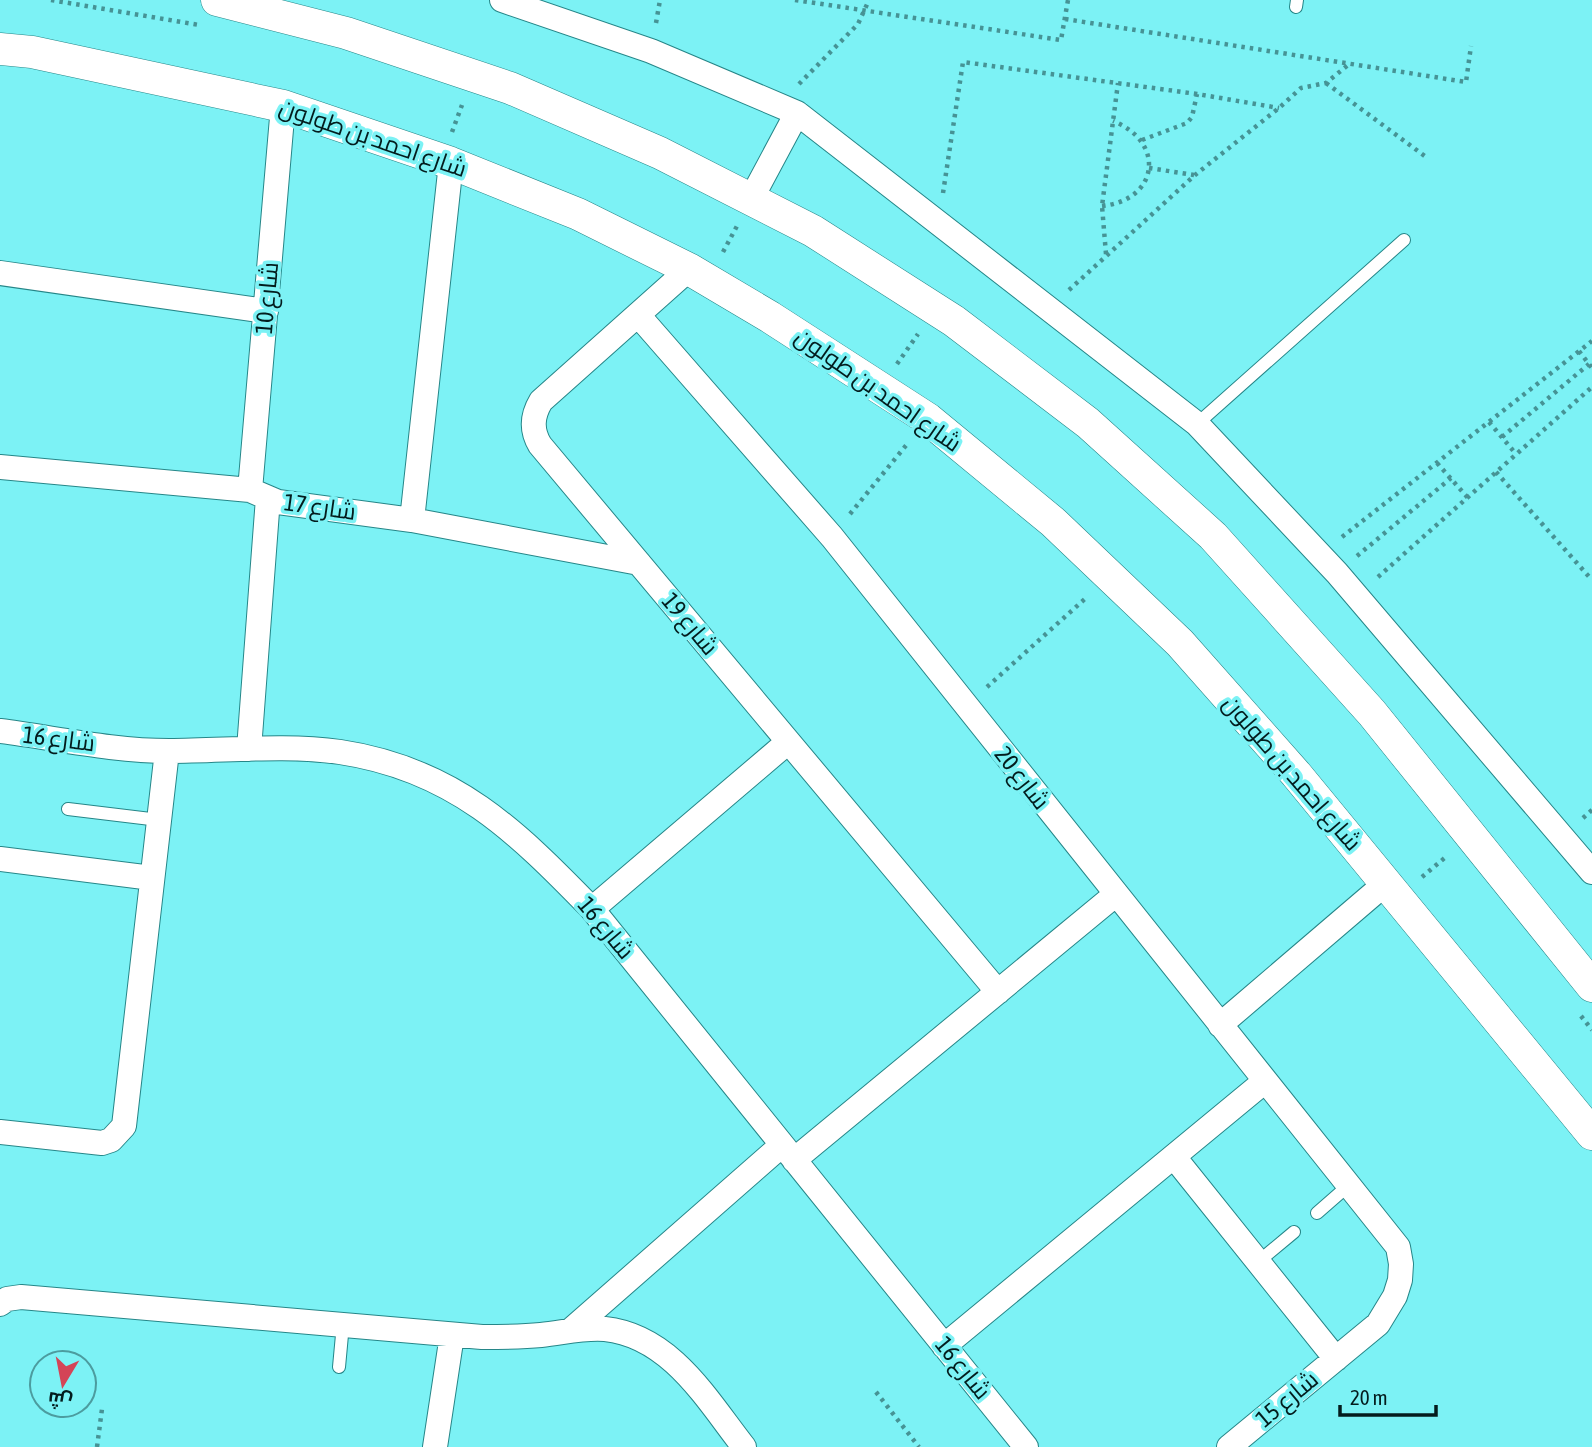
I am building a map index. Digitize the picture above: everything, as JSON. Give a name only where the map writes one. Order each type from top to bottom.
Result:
[{"type":"street","points":[[217,0],[346,33],[510,88],[660,153],[813,231],[936,310],[1088,423],[1213,536],[1371,713],[1590,982]]},
{"type":"street","points":[[502,0],[651,51],[788,109],[939,221],[1197,424],[1357,597],[1592,872]]},
{"type":"street","name":"شارع احمد بن طولون","points":[[0,49],[32,52],[283,106],[452,148],[578,214],[708,263],[770,317],[928,419],[1053,522],[1180,643],[1296,774],[1592,1134]]},
{"type":"street","name":"شارع 10","points":[[249,749],[266,311],[283,106]]},
{"type":"street","points":[[751,199],[788,109]]},
{"type":"street","points":[[412,520],[452,148]]},
{"type":"street","name":"شارع 19","points":[[708,263],[638,315],[541,401],[533,418],[533,428],[540,446],[998,992]]},
{"type":"street","points":[[0,273],[266,311]]},
{"type":"street","name":"شارع 20","points":[[638,315],[832,537],[1398,1247]]},
{"type":"street","name":"شارع 17","points":[[0,467],[259,494],[286,504],[412,520],[639,563]]},
{"type":"street","name":"شارع 16","points":[[0,731],[167,751],[295,749],[340,752],[426,776],[465,797],[502,822],[536,851],[592,909],[1026,1447]]},
{"type":"street","points":[[592,909],[788,742]]},
{"type":"street","points":[[0,1132],[102,1143],[111,1140],[124,1126],[167,751]]},
{"type":"street","points":[[0,859],[152,878]]},
{"type":"street","points":[[1220,1025],[1391,890]]},
{"type":"street","points":[[570,1330],[788,1152],[998,992],[1115,895]]},
{"type":"street","points":[[944,1346],[1265,1081]]},
{"type":"street","points":[[1174,1157],[1336,1359]]},
{"type":"street","name":"شارع 15","points":[[1229,1447],[1378,1324],[1388,1311],[1400,1280],[1398,1247]]},
{"type":"street","points":[[0,1304],[7,1299],[21,1297],[452,1335],[512,1337],[605,1329],[638,1338],[668,1354],[744,1447]]},
{"type":"street","points":[[435,1447],[452,1335]]},
{"type":"lane","points":[[1197,424],[1404,240]]},
{"type":"lane","points":[[68,809],[159,821]]},
{"type":"lane","points":[[1317,1213],[1349,1185]]},
{"type":"lane","points":[[1258,1262],[1294,1232]]},
{"type":"lane","points":[[339,1367],[343,1324]]},
{"type":"path","points":[[795,0],[1061,40],[1068,0]]},
{"type":"path","points":[[788,109],[858,24],[869,0]]},
{"type":"path","points":[[1065,19],[1466,82],[1471,46]]},
{"type":"path","points":[[939,221],[963,62],[1279,108]]},
{"type":"path","points":[[1050,308],[1195,175],[1301,89],[1325,83],[1349,64]]},
{"type":"path","points":[[452,148],[472,76]]},
{"type":"path","points":[[1106,255],[1102,206],[1118,83]]},
{"type":"path","points":[[1325,83],[1426,157]]},
{"type":"path","points":[[1142,140],[1186,123],[1192,117],[1197,94]]},
{"type":"path","points":[[1102,206],[1119,205],[1133,197],[1144,184],[1149,168],[1148,154],[1142,140],[1130,127],[1113,121]]},
{"type":"path","points":[[439,128],[452,148]]},
{"type":"path","points":[[1149,168],[1195,175]]},
{"type":"path","points":[[708,263],[751,199]]},
{"type":"path","points":[[880,387],[936,310]]},
{"type":"path","points":[[1338,540],[1592,341]]},
{"type":"path","points":[[1502,438],[1591,366],[1579,351]]},
{"type":"path","points":[[887,354],[910,369]]},
{"type":"path","points":[[1357,597],[1592,387]]},
{"type":"path","points":[[832,537],[928,419]]},
{"type":"path","points":[[1489,422],[1516,454]]},
{"type":"path","points":[[1437,463],[1468,498]]},
{"type":"path","points":[[1496,472],[1592,580]]},
{"type":"path","points":[[1347,549],[1355,558],[1451,478]]},
{"type":"path","points":[[966,706],[1110,576]]},
{"type":"path","points":[[1391,890],[1423,876],[1472,836]]},
{"type":"path","points":[[1423,876],[1431,886]]},
{"type":"path","points":[[876,1392],[919,1447]]},
{"type":"path","points":[[97,1447],[102,1409]]}]
